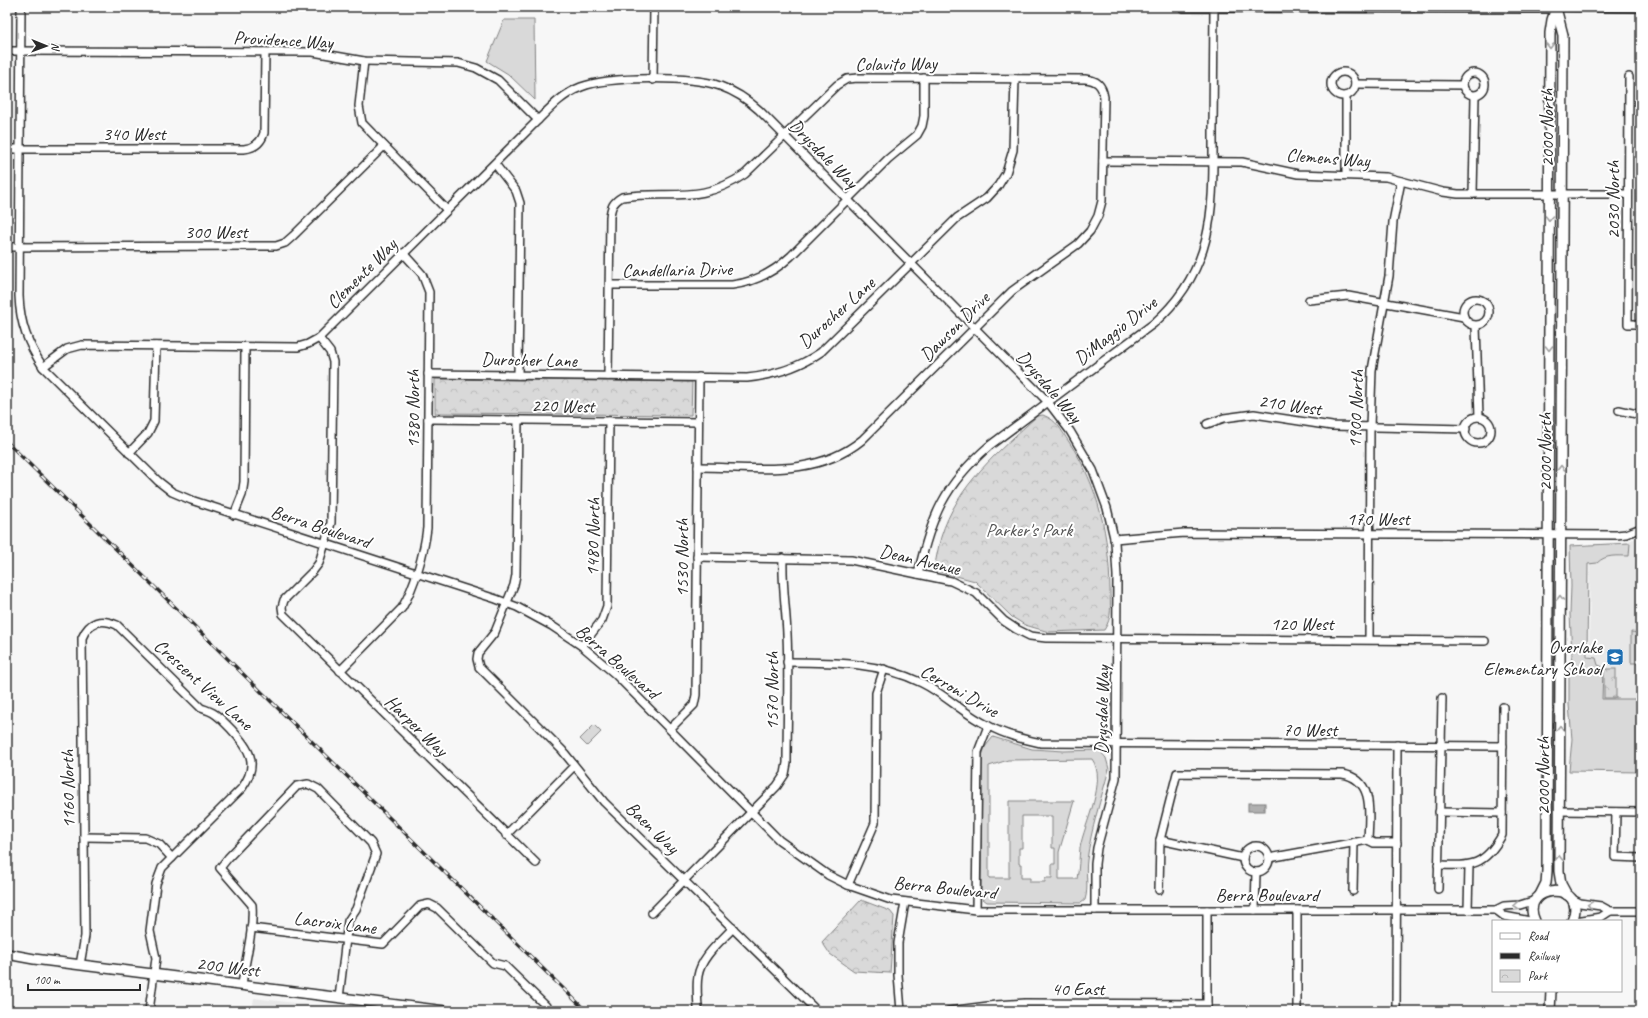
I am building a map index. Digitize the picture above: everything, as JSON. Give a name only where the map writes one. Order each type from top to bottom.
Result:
[{"type":"street","name":"Berra Boulevard","points":[[21,7],[21,319],[27,340],[43,368],[129,453],[172,492],[234,515],[416,572],[507,603],[552,626],[582,646],[616,674],[779,840],[821,870],[848,885],[905,902],[976,910],[1396,911],[1496,910],[1504,906],[1520,905],[1538,898]]},
{"type":"street","points":[[653,80],[654,7]]},
{"type":"street","points":[[1184,7],[1641,8]]},
{"type":"street","name":"DiMaggio Drive","points":[[918,574],[932,522],[954,483],[970,464],[988,446],[1153,324],[1169,309],[1182,292],[1195,270],[1207,236],[1213,202],[1214,7]]},
{"type":"street","name":"2000 North","points":[[1536,920],[1533,912],[1546,883],[1547,871],[1550,34],[1556,8]]},
{"type":"street","name":"2000 North","points":[[1556,8],[1563,35],[1559,878],[1563,891],[1569,896],[1574,907],[1572,920]]},
{"type":"street","name":"Providence Way","points":[[7,51],[313,52],[364,61],[451,63],[476,68],[498,80],[538,120]]},
{"type":"street","name":"340 West","points":[[7,149],[244,150],[252,148],[259,143],[263,137],[265,129],[265,52]]},
{"type":"street","points":[[364,61],[359,115],[364,126],[447,210]]},
{"type":"street","points":[[1342,72],[1349,73],[1354,78],[1356,84],[1354,90],[1346,96],[1340,96],[1332,89],[1331,83],[1334,77],[1342,72]]},
{"type":"street","points":[[1478,74],[1483,77],[1485,89],[1475,96],[1467,93],[1463,85],[1465,79],[1469,75],[1478,74]]},
{"type":"street","name":"2030 North","points":[[1629,77],[1628,324],[1641,324]]},
{"type":"street","name":"Colavito Way","points":[[610,285],[611,208],[616,201],[622,197],[630,196],[684,196],[714,190],[730,184],[745,174],[837,85],[847,80],[924,78],[1085,79],[1093,80],[1099,84]]},
{"type":"street","name":"Candellaria Drive","points":[[610,285],[722,286],[750,281],[768,274],[784,263],[888,159],[917,135],[922,126],[924,116],[924,78]]},
{"type":"street","name":"Durocher Lane","points":[[428,374],[757,377],[786,370],[804,362],[821,352],[957,218],[987,198],[1002,180],[1009,165],[1013,150],[1015,79]]},
{"type":"street","name":"Clemente Way","points":[[43,368],[62,352],[77,346],[245,347],[298,346],[308,344],[319,338],[403,253],[562,97],[585,86],[609,80],[653,80]]},
{"type":"street","name":"Drysdale Way","points":[[653,80],[702,81],[729,90],[752,104],[1048,402],[1070,431],[1093,470],[1103,495],[1114,539],[1118,576],[1116,778],[1097,848],[1095,864],[1095,910]]},
{"type":"street","name":"Dawson Drive","points":[[698,467],[795,468],[814,465],[840,455],[862,440],[1012,291],[1078,244],[1090,231],[1098,216],[1102,201],[1104,97],[1103,89],[1099,84]]},
{"type":"street","points":[[1356,84],[1463,85]]},
{"type":"street","points":[[1346,96],[1346,175]]},
{"type":"street","points":[[1473,194],[1475,96]]},
{"type":"street","name":"300 West","points":[[7,246],[276,246],[285,243],[293,236],[384,146]]},
{"type":"street","name":"Clemens Way","points":[[1103,161],[1242,162],[1298,174],[1379,176],[1443,192],[1473,194],[1628,194]]},
{"type":"street","points":[[495,164],[516,191],[520,203],[518,375]]},
{"type":"street","name":"1900 North","points":[[1369,639],[1370,427],[1372,370],[1390,270],[1393,222],[1401,181]]},
{"type":"street","name":"1380 North","points":[[340,671],[402,608],[407,599],[425,542],[427,528],[429,299],[427,286],[418,269],[403,253]]},
{"type":"street","points":[[608,376],[610,285]]},
{"type":"street","points":[[1309,300],[1343,296],[1464,317]]},
{"type":"street","points":[[1476,299],[1484,302],[1489,308],[1489,317],[1484,324],[1476,326],[1468,323],[1464,317],[1464,308],[1468,302],[1476,299]]},
{"type":"street","points":[[1476,326],[1479,418]]},
{"type":"street","points":[[319,338],[330,352],[333,367],[332,517],[325,543]]},
{"type":"street","points":[[129,453],[148,433],[154,421],[156,346]]},
{"type":"street","points":[[234,515],[242,495],[244,482],[245,347]]},
{"type":"street","name":"1530 North","points":[[670,730],[694,705],[696,695],[699,377]]},
{"type":"street","points":[[1619,410],[1641,415]]},
{"type":"street","name":"210 West","points":[[1207,424],[1224,418],[1254,414],[1320,425],[1466,429]]},
{"type":"street","points":[[1479,418],[1486,420],[1491,427],[1490,435],[1485,441],[1473,442],[1467,436],[1466,429],[1472,419],[1479,418]]},
{"type":"street","name":"220 West","points":[[428,419],[698,422]]},
{"type":"street","points":[[507,603],[514,585],[517,563],[518,420]]},
{"type":"street","name":"1480 North","points":[[582,646],[602,620],[607,606],[609,421]]},
{"type":"street","name":"170 West","points":[[1114,539],[1184,532],[1616,535],[1626,534],[1641,528]]},
{"type":"street","name":"Harper Way","points":[[325,543],[316,567],[284,600],[282,607],[283,614],[287,620],[536,863]]},
{"type":"street","name":"Dean Avenue","points":[[697,557],[852,560],[951,581],[968,588],[1010,626],[1030,636],[1046,638],[1118,638]]},
{"type":"street","name":"1570 North","points":[[652,913],[780,783],[786,768],[788,662],[782,585],[783,558]]},
{"type":"street","name":"Baen Way","points":[[507,603],[495,632],[482,648],[477,659],[478,667],[562,750],[604,802],[817,1011]]},
{"type":"street","name":"1160 North","points":[[80,965],[85,936],[82,638],[85,630],[91,624],[98,621]]},
{"type":"street","name":"Crescent View Lane","points":[[98,621],[108,621],[117,625],[201,708],[215,713],[246,744],[248,749],[250,768],[245,783],[162,868],[156,884],[150,931],[156,954],[149,1011]]},
{"type":"street","name":"120 West","points":[[1118,638],[1485,641]]},
{"type":"street","name":"Cerroni Drive","points":[[788,662],[848,663],[884,669],[906,676],[939,692],[988,726],[1010,735],[1041,743],[1117,744]]},
{"type":"street","points":[[848,885],[875,823],[876,693],[884,669]]},
{"type":"street","points":[[1438,889],[1442,698]]},
{"type":"street","points":[[1438,865],[1469,866],[1479,862],[1498,842],[1502,835],[1503,708]]},
{"type":"street","points":[[976,910],[978,752],[988,726]]},
{"type":"street","name":"70 West","points":[[1117,744],[1503,746]]},
{"type":"street","points":[[1396,1011],[1397,746]]},
{"type":"street","points":[[506,835],[574,766]]},
{"type":"street","points":[[1159,890],[1160,840],[1176,773],[1347,774],[1360,782],[1366,792],[1369,803],[1368,840]]},
{"type":"street","points":[[242,986],[251,928],[252,905],[220,868],[297,786],[308,784],[318,789],[375,848],[374,859],[356,909],[348,921],[339,998]]},
{"type":"street","points":[[1559,811],[1641,812]]},
{"type":"street","points":[[1439,812],[1502,813]]},
{"type":"street","points":[[1616,812],[1615,857],[1641,858]]},
{"type":"street","points":[[84,837],[145,838],[159,844],[172,858]]},
{"type":"street","points":[[1160,840],[1243,858]]},
{"type":"street","points":[[1269,858],[1368,840],[1374,843],[1397,843]]},
{"type":"street","points":[[1353,891],[1354,842]]},
{"type":"street","points":[[1243,858],[1249,849],[1254,847],[1264,849],[1269,858]]},
{"type":"street","points":[[1243,858],[1246,868],[1256,872],[1265,868],[1269,858]]},
{"type":"street","points":[[1468,910],[1469,866]]},
{"type":"street","points":[[1255,910],[1256,872]]},
{"type":"street","points":[[1538,898],[1551,890],[1557,890],[1580,903],[1601,906],[1610,911],[1641,911]]},
{"type":"street","points":[[901,1011],[898,975],[898,943],[905,902]]},
{"type":"street","name":"Lacroix Lane","points":[[251,928],[383,944],[420,906],[430,904],[437,908],[492,963],[505,966],[546,1006],[547,1011]]},
{"type":"street","points":[[1207,910],[1207,1008]]},
{"type":"street","points":[[1297,910],[1297,1011]]},
{"type":"street","name":"Berra Boulevard","points":[[1496,910],[1504,916],[1525,920]]},
{"type":"street","points":[[1582,920],[1601,917],[1610,911]]},
{"type":"street","points":[[698,1011],[698,977],[700,969],[707,956],[733,928]]},
{"type":"street","name":"200 West","points":[[7,954],[80,965],[445,1011]]},
{"type":"street","points":[[1550,1011],[1551,992]]},
{"type":"street","name":"40 East","points":[[949,1011],[1025,1003],[1207,1008]]},
{"type":"shaded area","name":"Overlake Elementary School","points":[[1641,536],[1641,771],[1588,771],[1590,544],[1621,544]]},
{"type":"shaded area","points":[[254,998],[359,1011],[252,1011]]},
{"type":"green space","points":[[504,20],[534,20],[535,100],[508,74],[487,61]]},
{"type":"green space","points":[[435,379],[692,382],[691,415],[435,413]]},
{"type":"green space","name":"Parker's Park","points":[[1043,415],[1048,417],[1058,426],[1069,442],[1088,476],[1095,494],[1104,531],[1109,570],[1110,616],[1104,630],[1049,632],[1025,625],[1012,617],[975,581],[934,570],[941,537],[948,518],[968,485],[1008,442],[1037,416]]},
{"type":"green space","points":[[1630,543],[1629,556],[1608,557],[1597,563],[1588,564],[1587,657],[1596,658],[1598,665],[1603,667],[1602,699],[1641,699],[1641,772],[1569,771],[1572,739],[1569,705],[1569,677],[1572,655],[1570,614],[1570,546]]},
{"type":"green space","points":[[1631,632],[1641,633],[1640,663],[1631,663]]},
{"type":"green space","points":[[1604,669],[1616,669],[1616,698],[1604,698]]},
{"type":"green space","points":[[594,725],[601,732],[587,746],[580,739]]},
{"type":"green space","points":[[993,737],[1032,749],[1064,751],[1099,750],[1106,758],[1109,769],[1091,837],[1087,865],[1086,895],[1085,900],[1081,903],[987,902],[983,899],[981,894],[982,756],[985,747]],"holes":[[[1092,759],[1096,768],[1096,790],[1094,803],[1082,838],[1077,879],[1059,879],[1059,852],[1074,801],[1009,801],[1009,878],[989,878],[989,766],[1008,760]],[[1022,816],[1052,816],[1052,848],[1055,848],[1055,864],[1052,864],[1052,878],[1045,878],[1045,882],[1030,882],[1030,878],[1021,878],[1019,848],[1022,848]]]},
{"type":"green space","points":[[861,900],[890,911],[894,916],[890,973],[854,971],[830,954],[822,942]]},
{"type":"water","points":[[1248,803],[1265,803],[1265,811],[1248,811]]},
{"type":"railway","points":[[7,442],[586,1011]]},
{"type":"place","name":"Overlake Elementary School","points":[[1615,657]]}]
